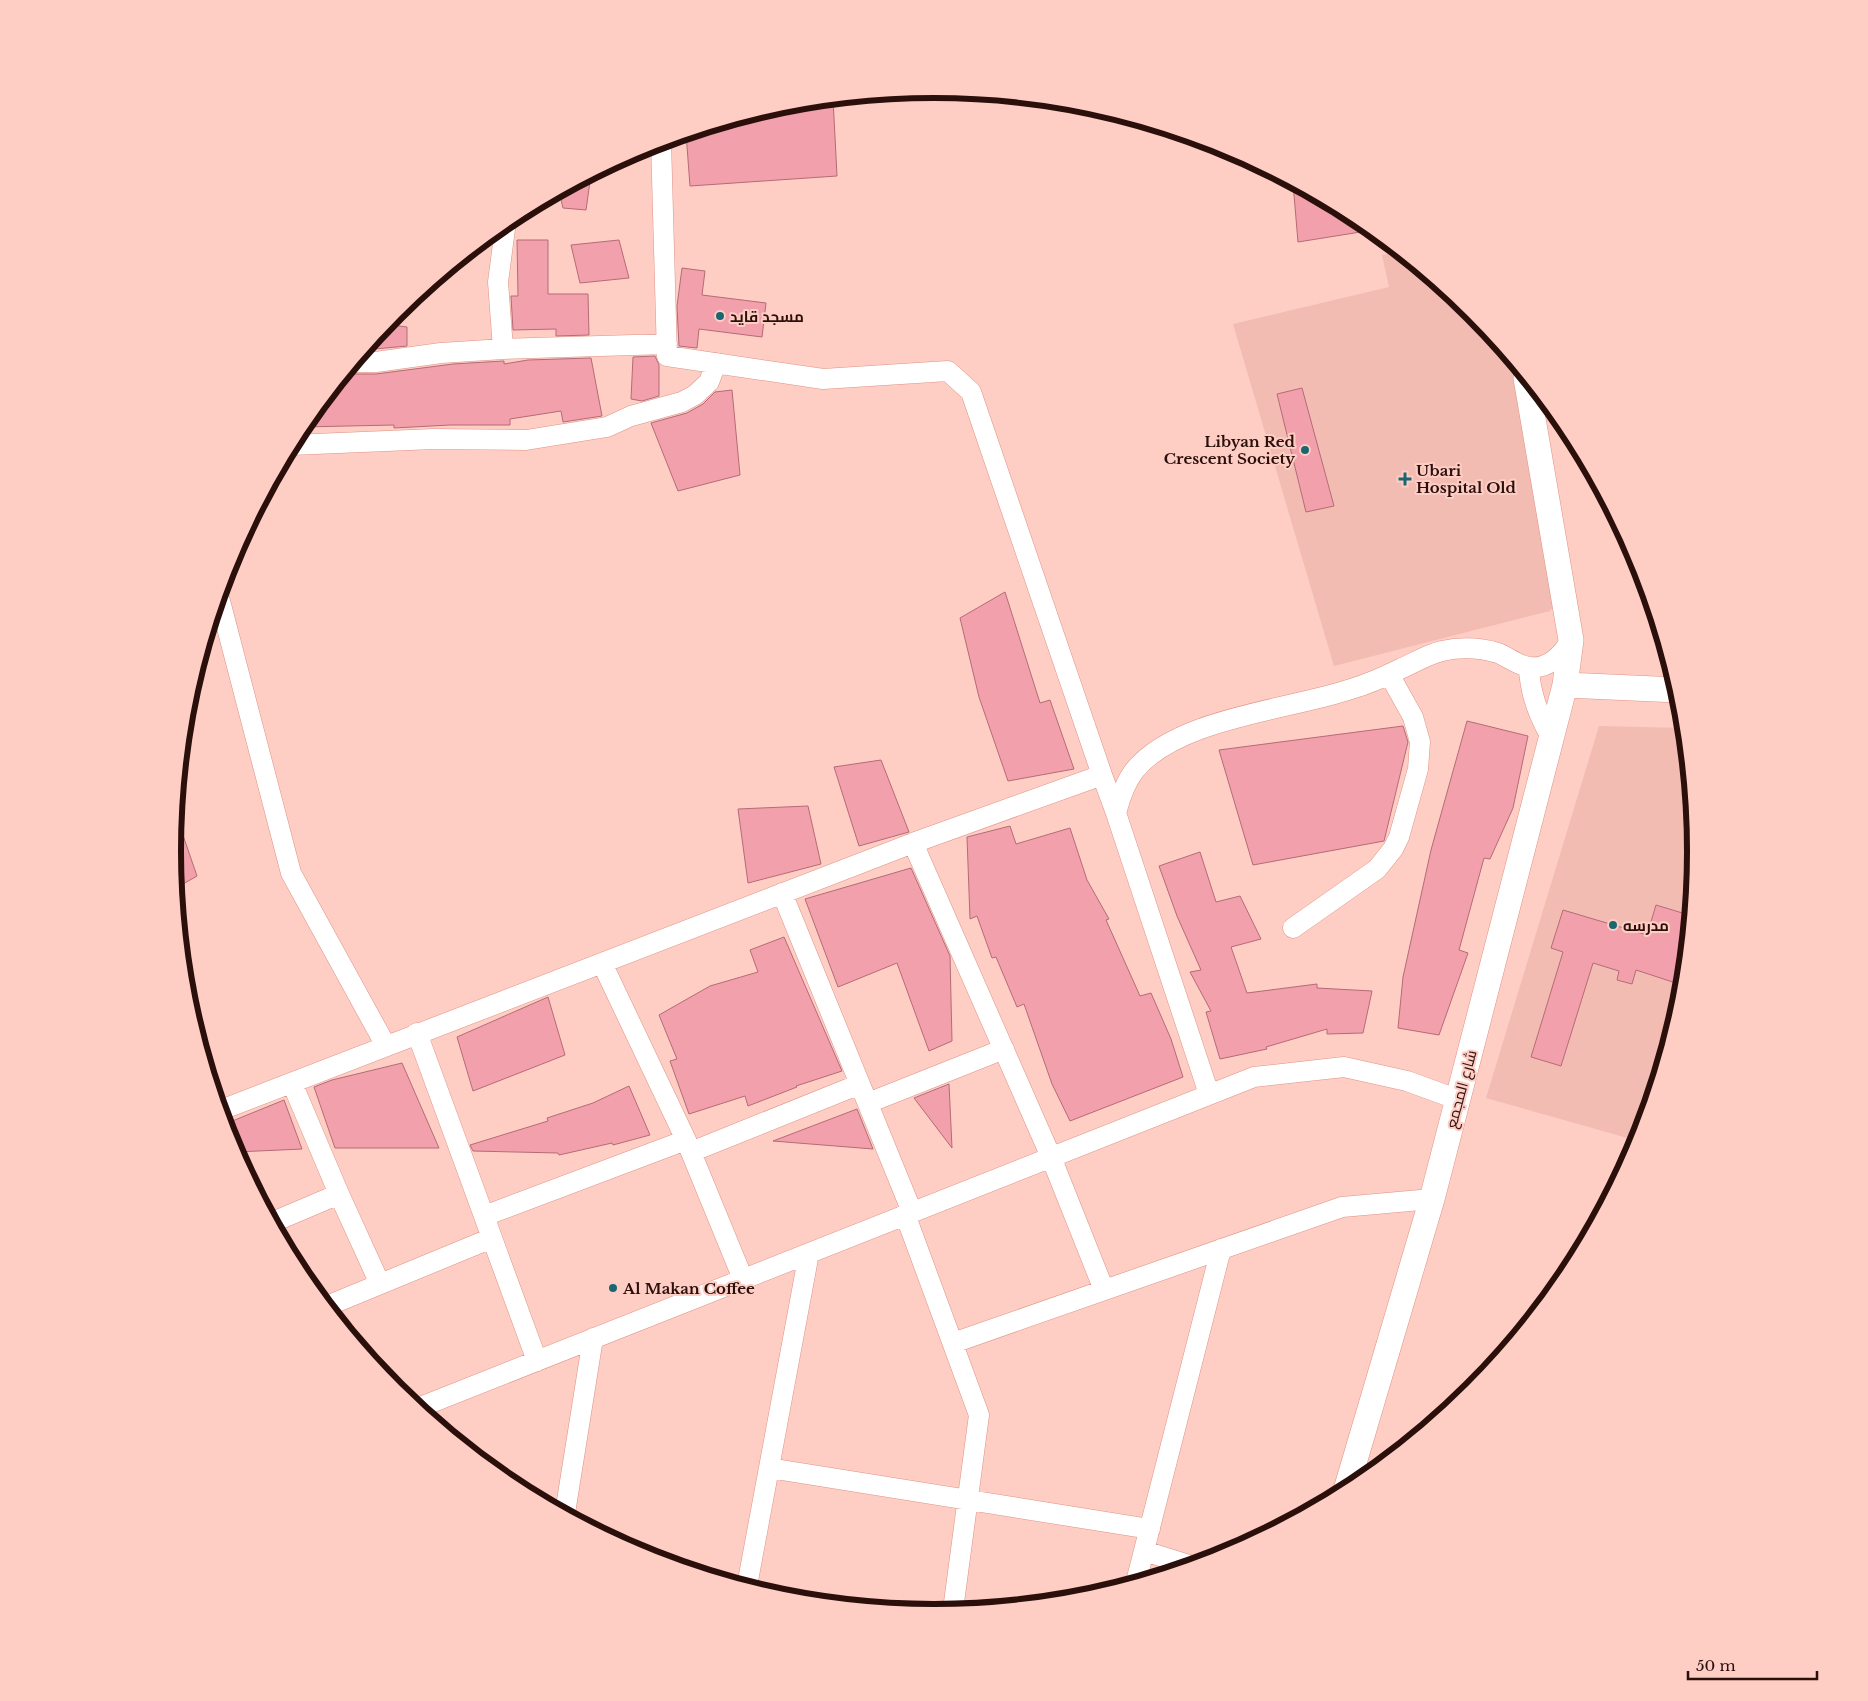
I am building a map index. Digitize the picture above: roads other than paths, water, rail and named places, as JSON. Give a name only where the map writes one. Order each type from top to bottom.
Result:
[{"type":"street","points":[[661,149],[667,356],[823,379],[948,371],[970,392],[1116,813],[1209,1094]]},
{"type":"street","points":[[503,349],[498,282],[505,232]]},
{"type":"street","points":[[361,362],[376,362],[440,353],[503,349],[667,344]]},
{"type":"street","points":[[300,445],[434,439],[526,440],[607,427],[631,416],[682,402],[695,395],[709,382],[716,363]]},
{"type":"street","name":"شارع المجمع","points":[[1349,1479],[1432,1199],[1459,1100],[1565,686],[1571,640],[1528,388]]},
{"type":"street","points":[[221,607],[291,873],[386,1046]]},
{"type":"street","points":[[1116,813],[1122,791],[1134,772],[1149,756],[1168,743],[1229,720],[1350,690],[1424,657],[1442,651],[1480,650],[1499,654],[1528,668],[1539,666],[1558,657],[1571,640]]},
{"type":"street","points":[[1528,668],[1533,697],[1551,737]]},
{"type":"street","points":[[1293,928],[1377,870],[1394,849],[1399,837],[1418,769],[1420,742],[1413,717],[1389,674]]},
{"type":"street","points":[[1565,686],[1669,690]]},
{"type":"street","points":[[226,1108],[913,843],[1102,775]]},
{"type":"street","points":[[913,843],[1051,1157],[1104,1290]]},
{"type":"street","points":[[782,893],[868,1103],[909,1213],[979,1415],[954,1603]]},
{"type":"street","points":[[602,963],[688,1146],[742,1279]]},
{"type":"street","points":[[417,1033],[537,1361]]},
{"type":"street","points":[[868,1103],[1004,1049]]},
{"type":"street","points":[[425,1405],[1254,1076],[1344,1067],[1407,1081],[1459,1100]]},
{"type":"street","points":[[292,1082],[339,1194],[380,1284]]},
{"type":"street","points":[[484,1216],[688,1146],[860,1084]]},
{"type":"street","points":[[278,1220],[339,1194]]},
{"type":"street","points":[[953,1343],[1342,1207],[1432,1199]]},
{"type":"street","points":[[333,1304],[492,1238]]},
{"type":"street","points":[[1138,1575],[1221,1249]]},
{"type":"street","points":[[748,1580],[809,1253]]},
{"type":"street","points":[[566,1508],[593,1338]]},
{"type":"street","points":[[769,1468],[1150,1529]]},
{"type":"street","points":[[1144,1551],[1180,1562]]},
{"type":"place","name":"مسجد قايد","points":[[720,316]]},
{"type":"place","name":"Libyan Red Crescent Society","points":[[1305,450]]},
{"type":"place","name":"Ubari Hospital Old","points":[[1405,479]]},
{"type":"place","name":"مدرسه","points":[[1613,925]]},
{"type":"place","name":"Al Makan Coffee","points":[[613,1288]]}]
